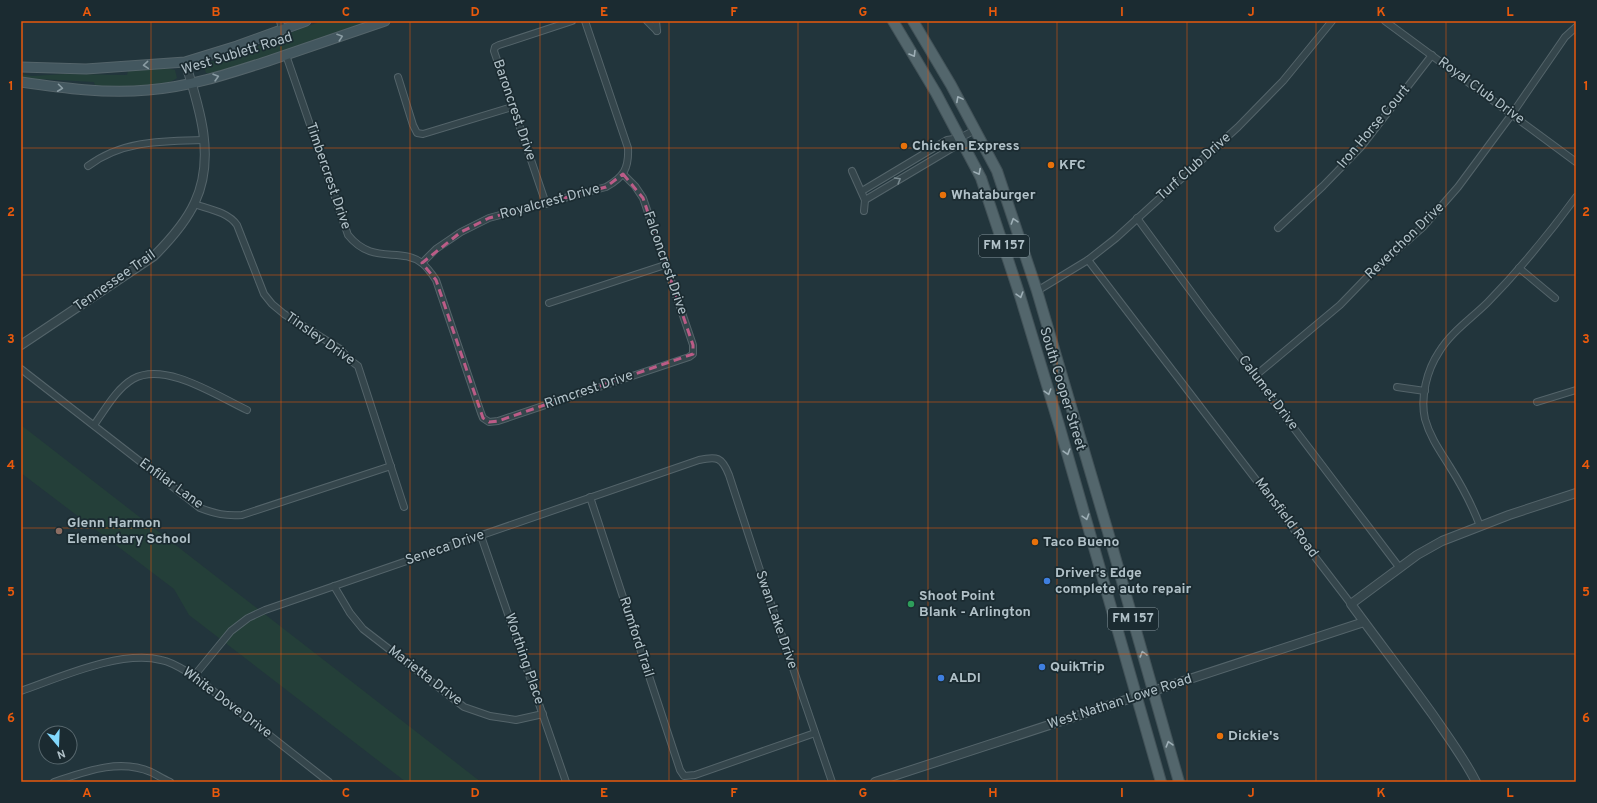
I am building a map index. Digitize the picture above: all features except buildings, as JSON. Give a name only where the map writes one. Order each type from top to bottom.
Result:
[{"type":"main road","name":"West Sublett Road","points":[[21,67],[38,69],[92,68],[185,62],[237,46],[281,25],[306,21]]},
{"type":"main road","name":"West Sublett Road","points":[[21,82],[61,88],[104,91],[148,90],[192,84],[232,73],[385,21]]},
{"type":"main road","name":"South Cooper Street","points":[[893,21],[936,93],[981,178],[996,220],[1075,480],[1161,782]]},
{"type":"main road","name":"South Cooper Street","points":[[913,21],[952,85],[997,171],[1037,291],[1179,782]]},
{"type":"main road","points":[[1075,480],[1091,475]]},
{"type":"street","name":"Baroncrest Drive","points":[[546,204],[495,56],[495,47],[572,21]]},
{"type":"street","points":[[585,21],[628,148],[627,166],[623,174]]},
{"type":"street","points":[[647,21],[657,31],[656,21]]},
{"type":"street","name":"Turf Club Drive","points":[[1037,291],[1088,260],[1116,238],[1238,127],[1283,81],[1332,21]]},
{"type":"street","name":"Royal Club Drive","points":[[1385,21],[1576,162]]},
{"type":"street","name":"Reverchon Drive","points":[[1255,376],[1340,305],[1372,272],[1423,227],[1458,187],[1512,114],[1565,37],[1576,27]]},
{"type":"street","name":"Timbercrest Drive","points":[[286,54],[348,235],[355,243],[370,252],[383,255],[404,256],[422,263],[436,280],[481,413],[483,418],[489,422]]},
{"type":"street","name":"Iron Horse Court","points":[[1278,228],[1323,186],[1360,147],[1432,55]]},
{"type":"street","name":"Tennessee Trail","points":[[21,345],[154,256],[166,244],[194,204],[204,169],[206,149],[202,118],[185,62]]},
{"type":"street","points":[[398,77],[417,134],[423,134],[512,107]]},
{"type":"street","points":[[862,191],[947,140],[960,138],[976,130]]},
{"type":"street","points":[[865,200],[954,147],[960,138]]},
{"type":"street","points":[[88,166],[100,157],[142,143],[204,140]]},
{"type":"street","points":[[852,171],[865,200],[864,211]]},
{"type":"street","name":"Royalcrest Drive","points":[[422,263],[436,249],[468,227],[489,218],[606,187],[615,182],[623,174]]},
{"type":"street","name":"Falconcrest Drive","points":[[623,174],[636,186],[643,198],[693,345],[693,354],[689,357]]},
{"type":"street","points":[[1480,526],[1471,502],[1430,435],[1425,418],[1425,391],[1428,371],[1439,351],[1451,337],[1488,302],[1519,268],[1550,232],[1576,198]]},
{"type":"street","name":"Tinsley Drive","points":[[194,204],[233,219],[237,225],[264,294],[272,304],[284,314],[340,350],[358,366],[404,507]]},
{"type":"street","name":"Calumet Drive","points":[[1137,218],[1400,567]]},
{"type":"street","name":"Mansfield Road","points":[[1088,260],[1351,604],[1438,722],[1469,768],[1476,782]]},
{"type":"street","points":[[549,303],[666,265]]},
{"type":"street","points":[[1519,268],[1555,298]]},
{"type":"street","name":"Rimcrest Drive","points":[[489,422],[498,421],[689,357]]},
{"type":"street","name":"Enfilar Lane","points":[[21,369],[200,508],[227,516],[242,515],[391,466]]},
{"type":"street","points":[[94,426],[115,395],[132,380],[143,375],[152,374],[179,378],[247,410]]},
{"type":"street","points":[[1397,388],[1425,391]]},
{"type":"street","points":[[1537,402],[1576,390]]},
{"type":"street","name":"Seneca Drive","points":[[194,676],[231,631],[248,618],[265,610],[699,460],[710,458],[719,459]]},
{"type":"street","name":"Swan Lake Drive","points":[[719,459],[725,464],[729,475],[770,601],[832,782]]},
{"type":"street","points":[[1351,604],[1417,555],[1442,541],[1566,495],[1576,493]]},
{"type":"street","name":"Rumford Trail","points":[[590,497],[680,770],[684,776],[695,775],[815,733]]},
{"type":"street","name":"Worthing Place","points":[[482,536],[566,782]]},
{"type":"street","name":"Marietta Drive","points":[[334,586],[350,613],[364,629],[464,707],[490,716],[516,720],[543,714]]},
{"type":"street","name":"West Nathan Lowe Road","points":[[875,782],[1364,622]]},
{"type":"street","name":"White Dove Drive","points":[[21,691],[103,663],[128,658],[161,660],[180,667],[194,676],[330,782]]},
{"type":"street","points":[[54,782],[83,772],[106,767],[128,766],[150,771],[170,782]]},
{"type":"highlighted area","points":[[623,174],[643,198],[693,345],[693,354],[498,421],[489,422],[483,418],[436,280],[422,263],[461,232],[489,218],[606,187]]},
{"type":"green space","points":[[322,21],[369,21],[216,73],[206,73],[204,67],[210,62],[239,53]]},
{"type":"green space","points":[[166,68],[175,70],[177,78],[170,82],[138,87],[95,86],[94,82],[21,78],[21,74],[32,76],[65,74],[127,75],[128,71]]},
{"type":"green space","points":[[21,425],[481,782],[406,782],[189,615],[174,589],[21,473]]},
{"type":"place","name":"Chicken Express","points":[[904,146]]},
{"type":"place","name":"KFC","points":[[1051,165]]},
{"type":"place","name":"Whataburger","points":[[943,195]]},
{"type":"place","name":"Glenn Harmon Elementary School","points":[[59,531]]},
{"type":"place","name":"Taco Bueno","points":[[1035,542]]},
{"type":"place","name":"Driver's Edge complete auto repair","points":[[1047,581]]},
{"type":"place","name":"Shoot Point Blank - Arlington","points":[[911,604]]},
{"type":"place","name":"QuikTrip","points":[[1042,667]]},
{"type":"place","name":"ALDI","points":[[941,678]]},
{"type":"place","name":"Dickie's","points":[[1220,736]]}]
